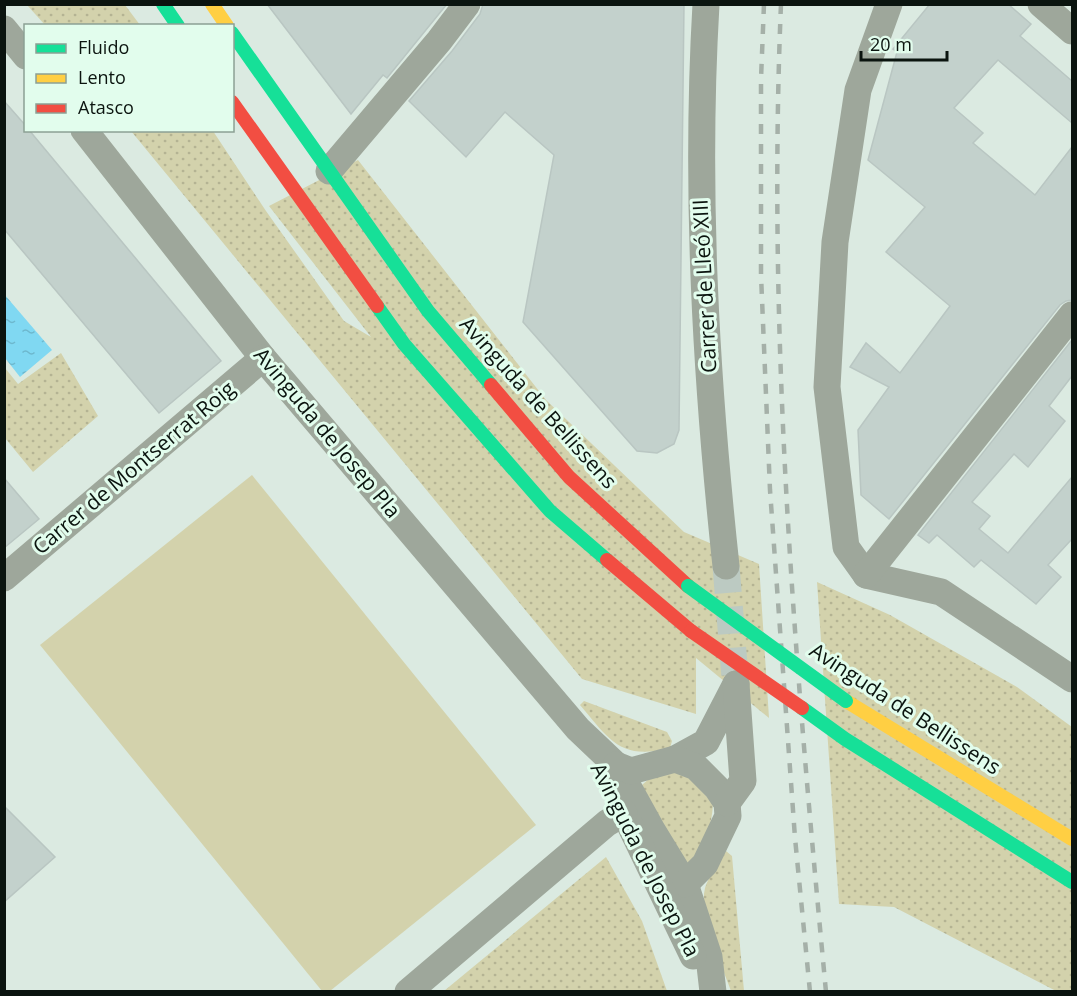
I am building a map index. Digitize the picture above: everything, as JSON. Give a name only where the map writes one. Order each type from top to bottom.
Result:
[{"type":"main road","points":[[163,4],[177,24]]},
{"type":"main road","points":[[212,4],[226,24]]},
{"type":"main road","name":"Avinguda de Bellissens","points":[[234,36],[428,311],[569,477],[688,586],[846,701],[1072,839]]},
{"type":"main road","points":[[234,105],[412,353],[550,511],[690,630],[845,739],[1072,882]]},
{"type":"street","points":[[329,171],[440,41],[467,4]]},
{"type":"street","name":"Carrer de Lleó XIII","points":[[706,4],[702,70],[700,189],[714,458],[726,566]]},
{"type":"street","points":[[889,4],[858,90],[835,242],[827,387],[846,547],[866,575],[941,592],[1072,679]]},
{"type":"street","points":[[1041,4],[1072,31]]},
{"type":"street","points":[[4,29],[24,54]]},
{"type":"street","name":"Avinguda de Josep Pla","points":[[86,132],[262,358],[578,729],[616,765],[685,884],[709,957],[712,992]]},
{"type":"street","points":[[866,575],[1072,315]]},
{"type":"street","name":"Carrer de Montserrat Roig","points":[[4,578],[262,358]]},
{"type":"street","points":[[616,765],[631,771],[675,759],[706,742],[736,684],[743,781],[727,802]]},
{"type":"street","name":"Avinguda de Josep Pla","points":[[578,729],[624,813],[712,992]]},
{"type":"street","points":[[651,867],[685,884],[705,864],[728,816],[727,802],[717,788],[696,767],[675,759]]},
{"type":"street","points":[[408,992],[607,823],[624,813]]},
{"type":"green space","points":[[27,5],[125,5],[139,24],[44,24]]},
{"type":"green space","points":[[132,132],[214,132],[344,321],[371,337],[269,206],[358,160],[546,400],[684,532],[759,564],[769,718],[696,658],[696,714],[582,679]]},
{"type":"green space","points":[[61,353],[98,416],[33,472],[5,438],[5,368],[18,384]]},
{"type":"green space","points":[[252,475],[536,825],[330,991],[322,991],[40,645]]},
{"type":"green space","points":[[817,582],[890,615],[1017,687],[1072,727],[1072,991],[1056,991],[894,907],[839,904]]},
{"type":"green space","points":[[584,701],[667,732],[672,741],[670,748],[639,752],[617,744],[599,728],[580,705]]},
{"type":"green space","points":[[666,771],[684,772],[713,803],[711,821],[705,838],[684,867],[642,785],[651,777]]},
{"type":"green space","points":[[726,851],[732,856],[744,991],[731,991],[712,940],[705,912],[705,888]]},
{"type":"green space","points":[[606,857],[642,921],[667,991],[444,991]]},
{"type":"water","points":[[4,294],[52,350],[20,377],[5,358]]},
{"type":"building","points":[[267,4],[447,4],[387,78],[383,75],[351,114]]},
{"type":"building","points":[[483,4],[684,4],[679,430],[674,444],[657,453],[637,451],[523,322],[554,155],[505,112],[466,157],[409,101],[452,51],[480,14]]},
{"type":"building","points":[[930,4],[1008,4],[1031,24],[1020,36],[1072,81],[1072,123],[998,60],[954,108],[983,133],[973,143],[1035,195],[1072,147],[1072,300],[1060,305],[889,519],[861,495],[858,430],[889,387],[850,367],[866,343],[900,373],[950,306],[886,252],[925,207],[868,160],[897,52],[893,49]]},
{"type":"building","points":[[4,101],[24,124],[24,132],[31,132],[221,361],[159,413],[4,229]]},
{"type":"building","points":[[1072,340],[1072,376],[1049,406],[1065,421],[1028,467],[1014,454],[972,502],[990,516],[979,529],[1008,553],[1072,477],[1072,539],[1048,565],[1061,577],[1036,604],[981,560],[974,567],[937,535],[929,543],[918,535]]},
{"type":"building","points":[[4,478],[39,519],[4,548]]},
{"type":"building","points":[[4,806],[55,857],[4,902]]},
{"type":"tunnel","points":[[726,566],[735,677]]},
{"type":"railway","points":[[764,4],[761,79],[761,275],[770,490],[795,838],[810,992]]},
{"type":"railway","points":[[781,4],[778,128],[781,375],[794,622],[826,992]]},
{"type":"traffic: fast","points":[[163,4],[177,24]]},
{"type":"traffic: fast","points":[[234,36],[428,311],[491,385]]},
{"type":"traffic: fast","points":[[377,306],[404,344],[550,511],[607,560]]},
{"type":"traffic: fast","points":[[688,586],[846,701]]},
{"type":"traffic: fast","points":[[802,708],[845,739],[1072,882]]},
{"type":"traffic: slow","points":[[212,4],[226,24]]},
{"type":"traffic: slow","points":[[846,701],[1072,839]]},
{"type":"traffic: jam","points":[[234,105],[377,306]]},
{"type":"traffic: jam","points":[[491,385],[569,477],[688,586]]},
{"type":"traffic: jam","points":[[607,560],[691,631]]},
{"type":"traffic: jam","points":[[691,631],[802,708]]}]
